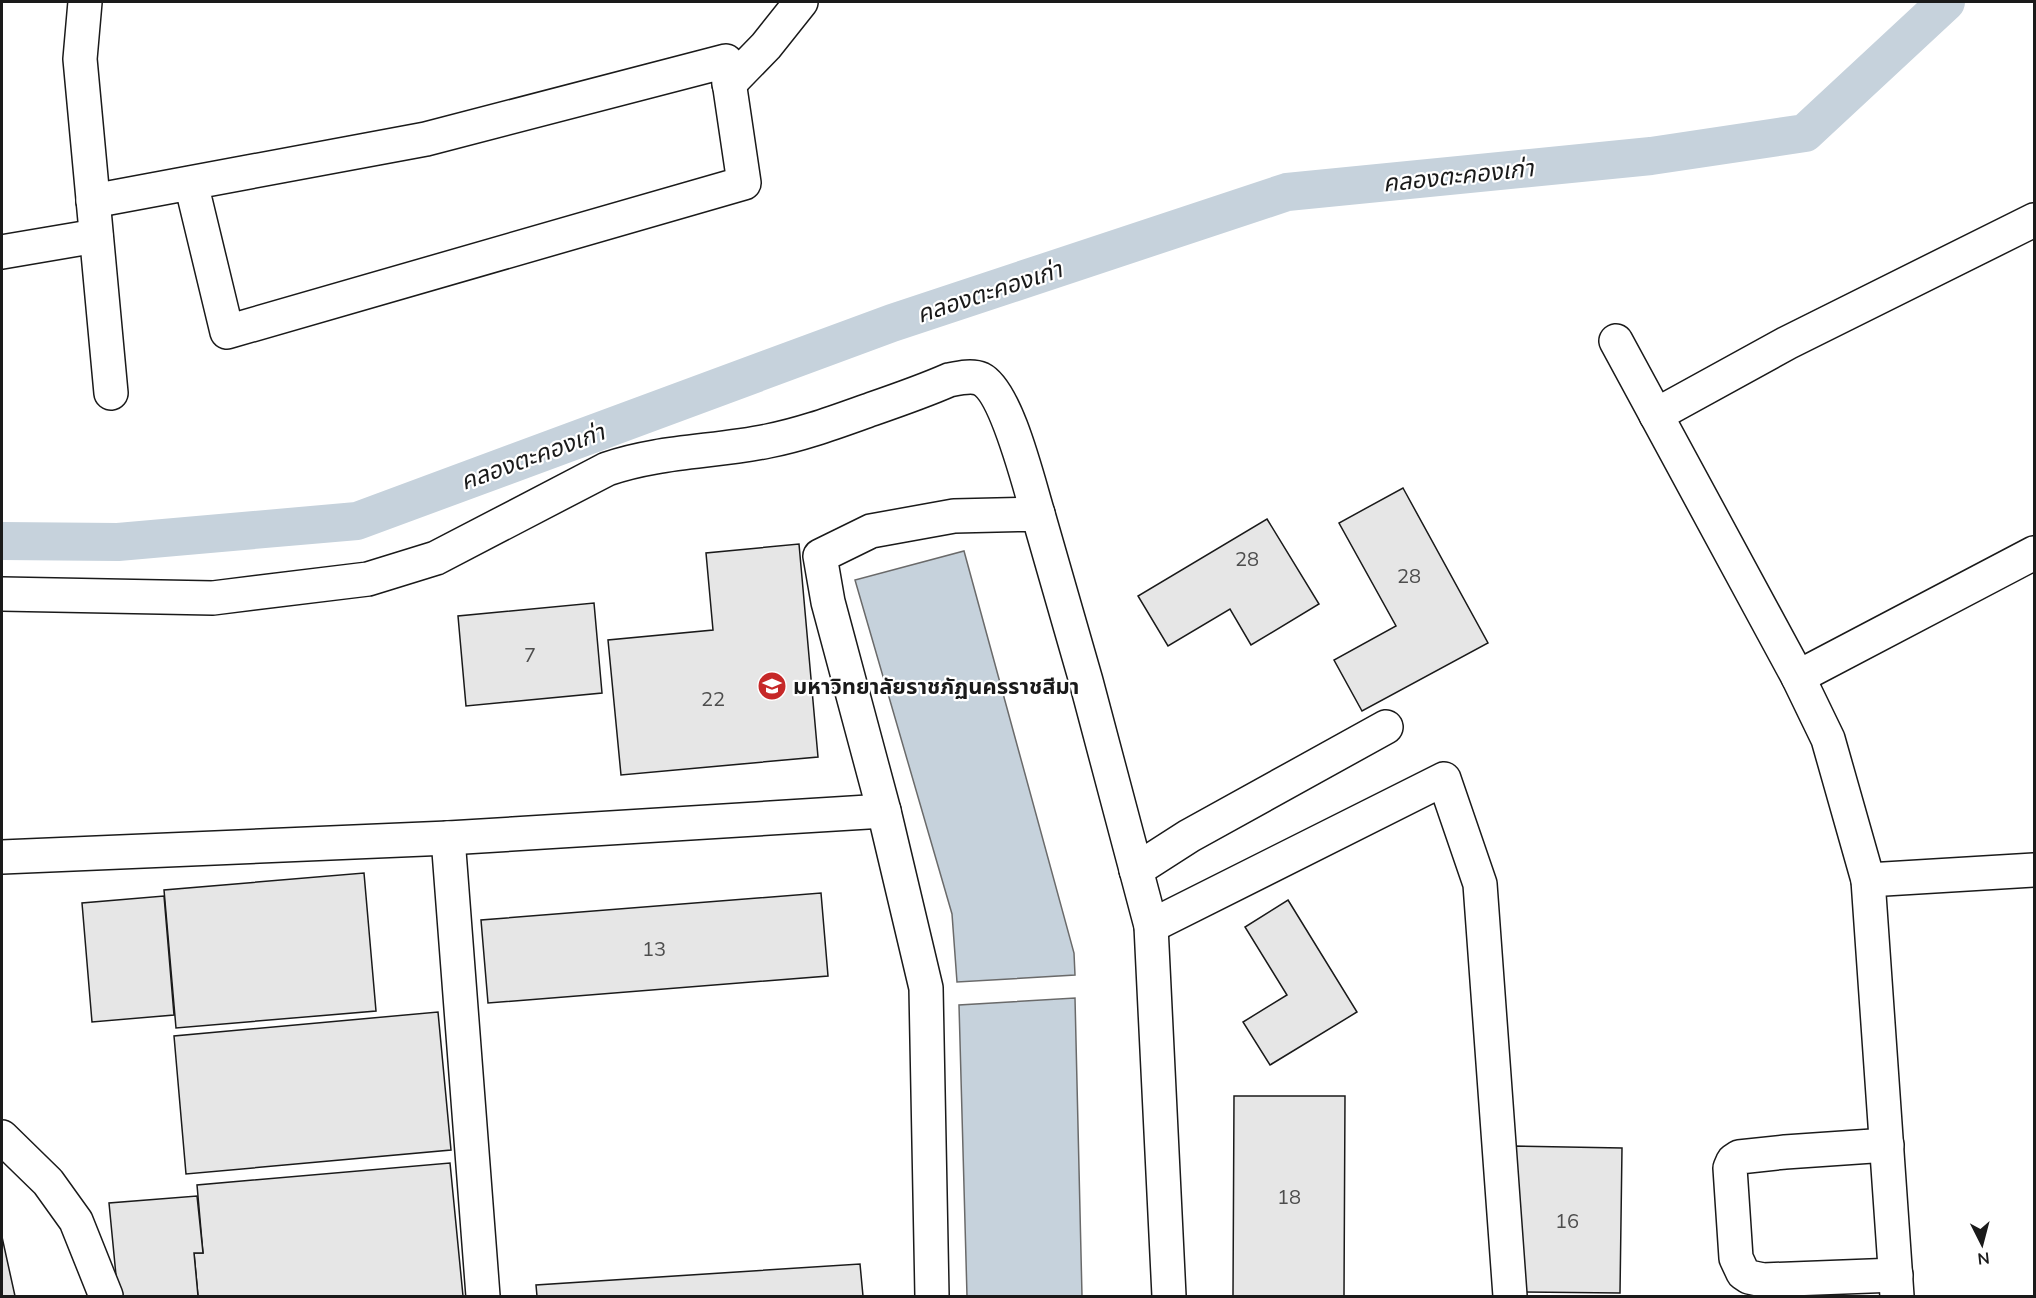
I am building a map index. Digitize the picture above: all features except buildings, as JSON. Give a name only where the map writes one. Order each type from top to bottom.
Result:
[{"type":"street","points":[[85,2],[80,59],[111,393]]},
{"type":"street","points":[[729,84],[766,46],[801,2]]},
{"type":"street","points":[[93,201],[426,138],[726,61],[744,183],[227,332],[191,183]]},
{"type":"street","points":[[1656,415],[1787,343],[2034,220]]},
{"type":"street","points":[[2,252],[96,236]]},
{"type":"street","points":[[1616,341],[1798,677],[1828,739],[1868,880],[1887,1145],[1897,1286],[1780,1280],[1749,1277],[1743,1273],[1736,1258],[1730,1168],[1733,1161],[1739,1157],[1785,1152],[1887,1145]]},
{"type":"street","points":[[2,594],[213,598],[368,579],[436,558],[607,469],[619,465],[640,459],[769,441],[833,423],[949,380],[976,377],[984,381],[995,392],[1010,425],[1038,514],[1086,681],[1151,926],[1169,1296]]},
{"type":"street","points":[[932,1296],[926,988],[884,811],[828,602],[820,556],[871,531],[954,516],[1038,514]]},
{"type":"street","points":[[1798,677],[2034,553]]},
{"type":"street","points":[[1136,870],[1190,837],[1386,728]]},
{"type":"street","points":[[1151,926],[1444,779],[1480,884],[1510,1296]]},
{"type":"street","points":[[2,857],[448,838],[884,811]]},
{"type":"street","points":[[448,838],[483,1296]]},
{"type":"street","points":[[1868,880],[2034,870]]},
{"type":"street","points":[[2,1137],[48,1182],[76,1221],[106,1296]]},
{"type":"shaded area","points":[[964,551],[1074,953],[1075,975],[957,982],[952,914],[855,580]]},
{"type":"shaded area","points":[[1075,998],[1082,1296],[967,1296],[959,1005]]},
{"type":"waterway","name":"คลองตะคองเก่า","points":[[2,541],[118,542],[357,521],[892,323],[1287,192],[1651,156],[1805,133],[1946,2]]},
{"type":"place","name":"มหาวิทยาลัยราชภัฏนครราชสีมา","points":[[772,686]]}]
